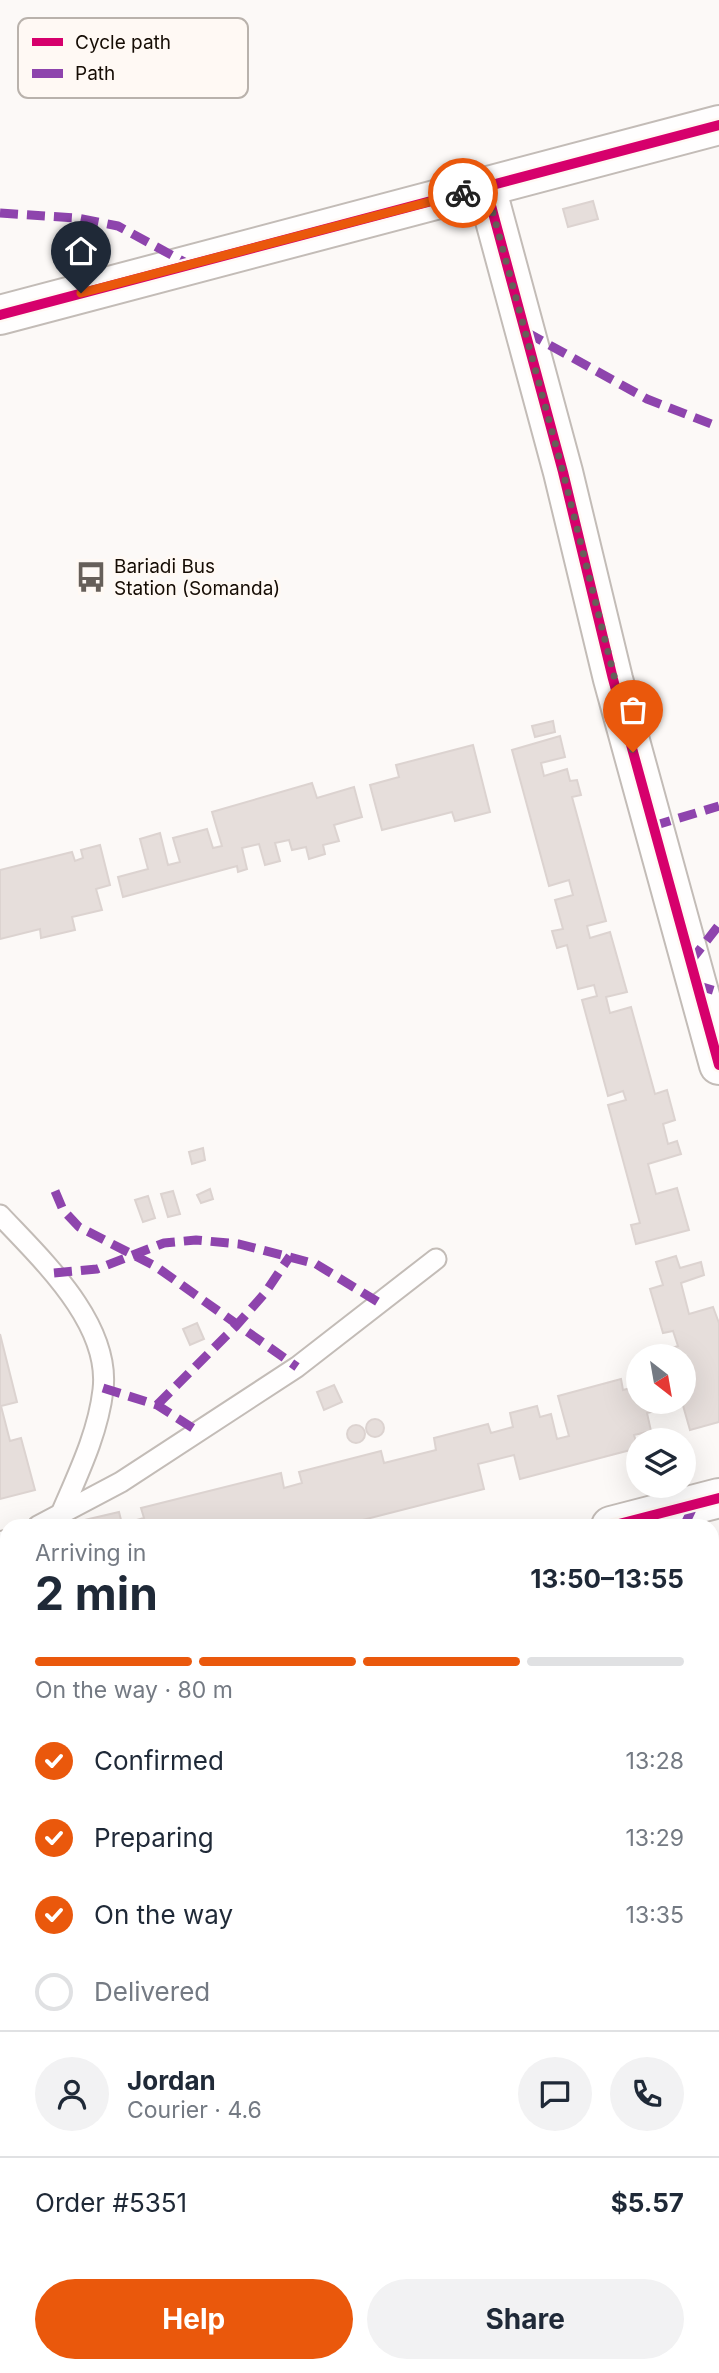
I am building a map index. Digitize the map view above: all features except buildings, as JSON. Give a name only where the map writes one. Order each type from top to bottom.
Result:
[{"type":"street","points":[[0,315],[719,125]]},
{"type":"street","points":[[486,187],[563,472],[613,679],[719,1065]]},
{"type":"street","points":[[638,1519],[719,1498]]},
{"type":"lane","points":[[0,1215],[54,1273],[84,1314],[100,1350],[103,1388],[88,1452],[60,1516]]},
{"type":"lane","points":[[53,1519],[143,1468],[297,1367],[436,1259]]},
{"type":"marked path","points":[[0,213],[77,218],[118,226],[188,264]]},
{"type":"marked path","points":[[526,332],[647,399],[719,427]]},
{"type":"marked path","points":[[653,826],[719,806]]},
{"type":"marked path","points":[[690,962],[719,925]]},
{"type":"marked path","points":[[696,985],[719,992]]},
{"type":"marked path","points":[[55,1191],[63,1210],[79,1227],[155,1266],[297,1367]]},
{"type":"marked path","points":[[54,1273],[97,1269],[164,1243],[196,1240],[239,1244],[316,1264],[378,1302]]},
{"type":"marked path","points":[[157,1405],[236,1326],[265,1293],[290,1256]]},
{"type":"marked path","points":[[103,1388],[157,1405],[199,1432]]},
{"type":"marked path","points":[[687,1519],[694,1505]]},
{"type":"cycle path","points":[[0,315],[719,125]]},
{"type":"cycle path","points":[[486,187],[563,472],[613,679],[719,1065]]},
{"type":"cycle path","points":[[638,1519],[719,1498]]},
{"type":"way so far","points":[[463,193],[486,187],[563,472],[633,752]]},
{"type":"place","name":"Bariadi Bus Station (Somanda)","points":[[91,577]]},
{"type":"route","points":[[81,293],[463,193]]}]
